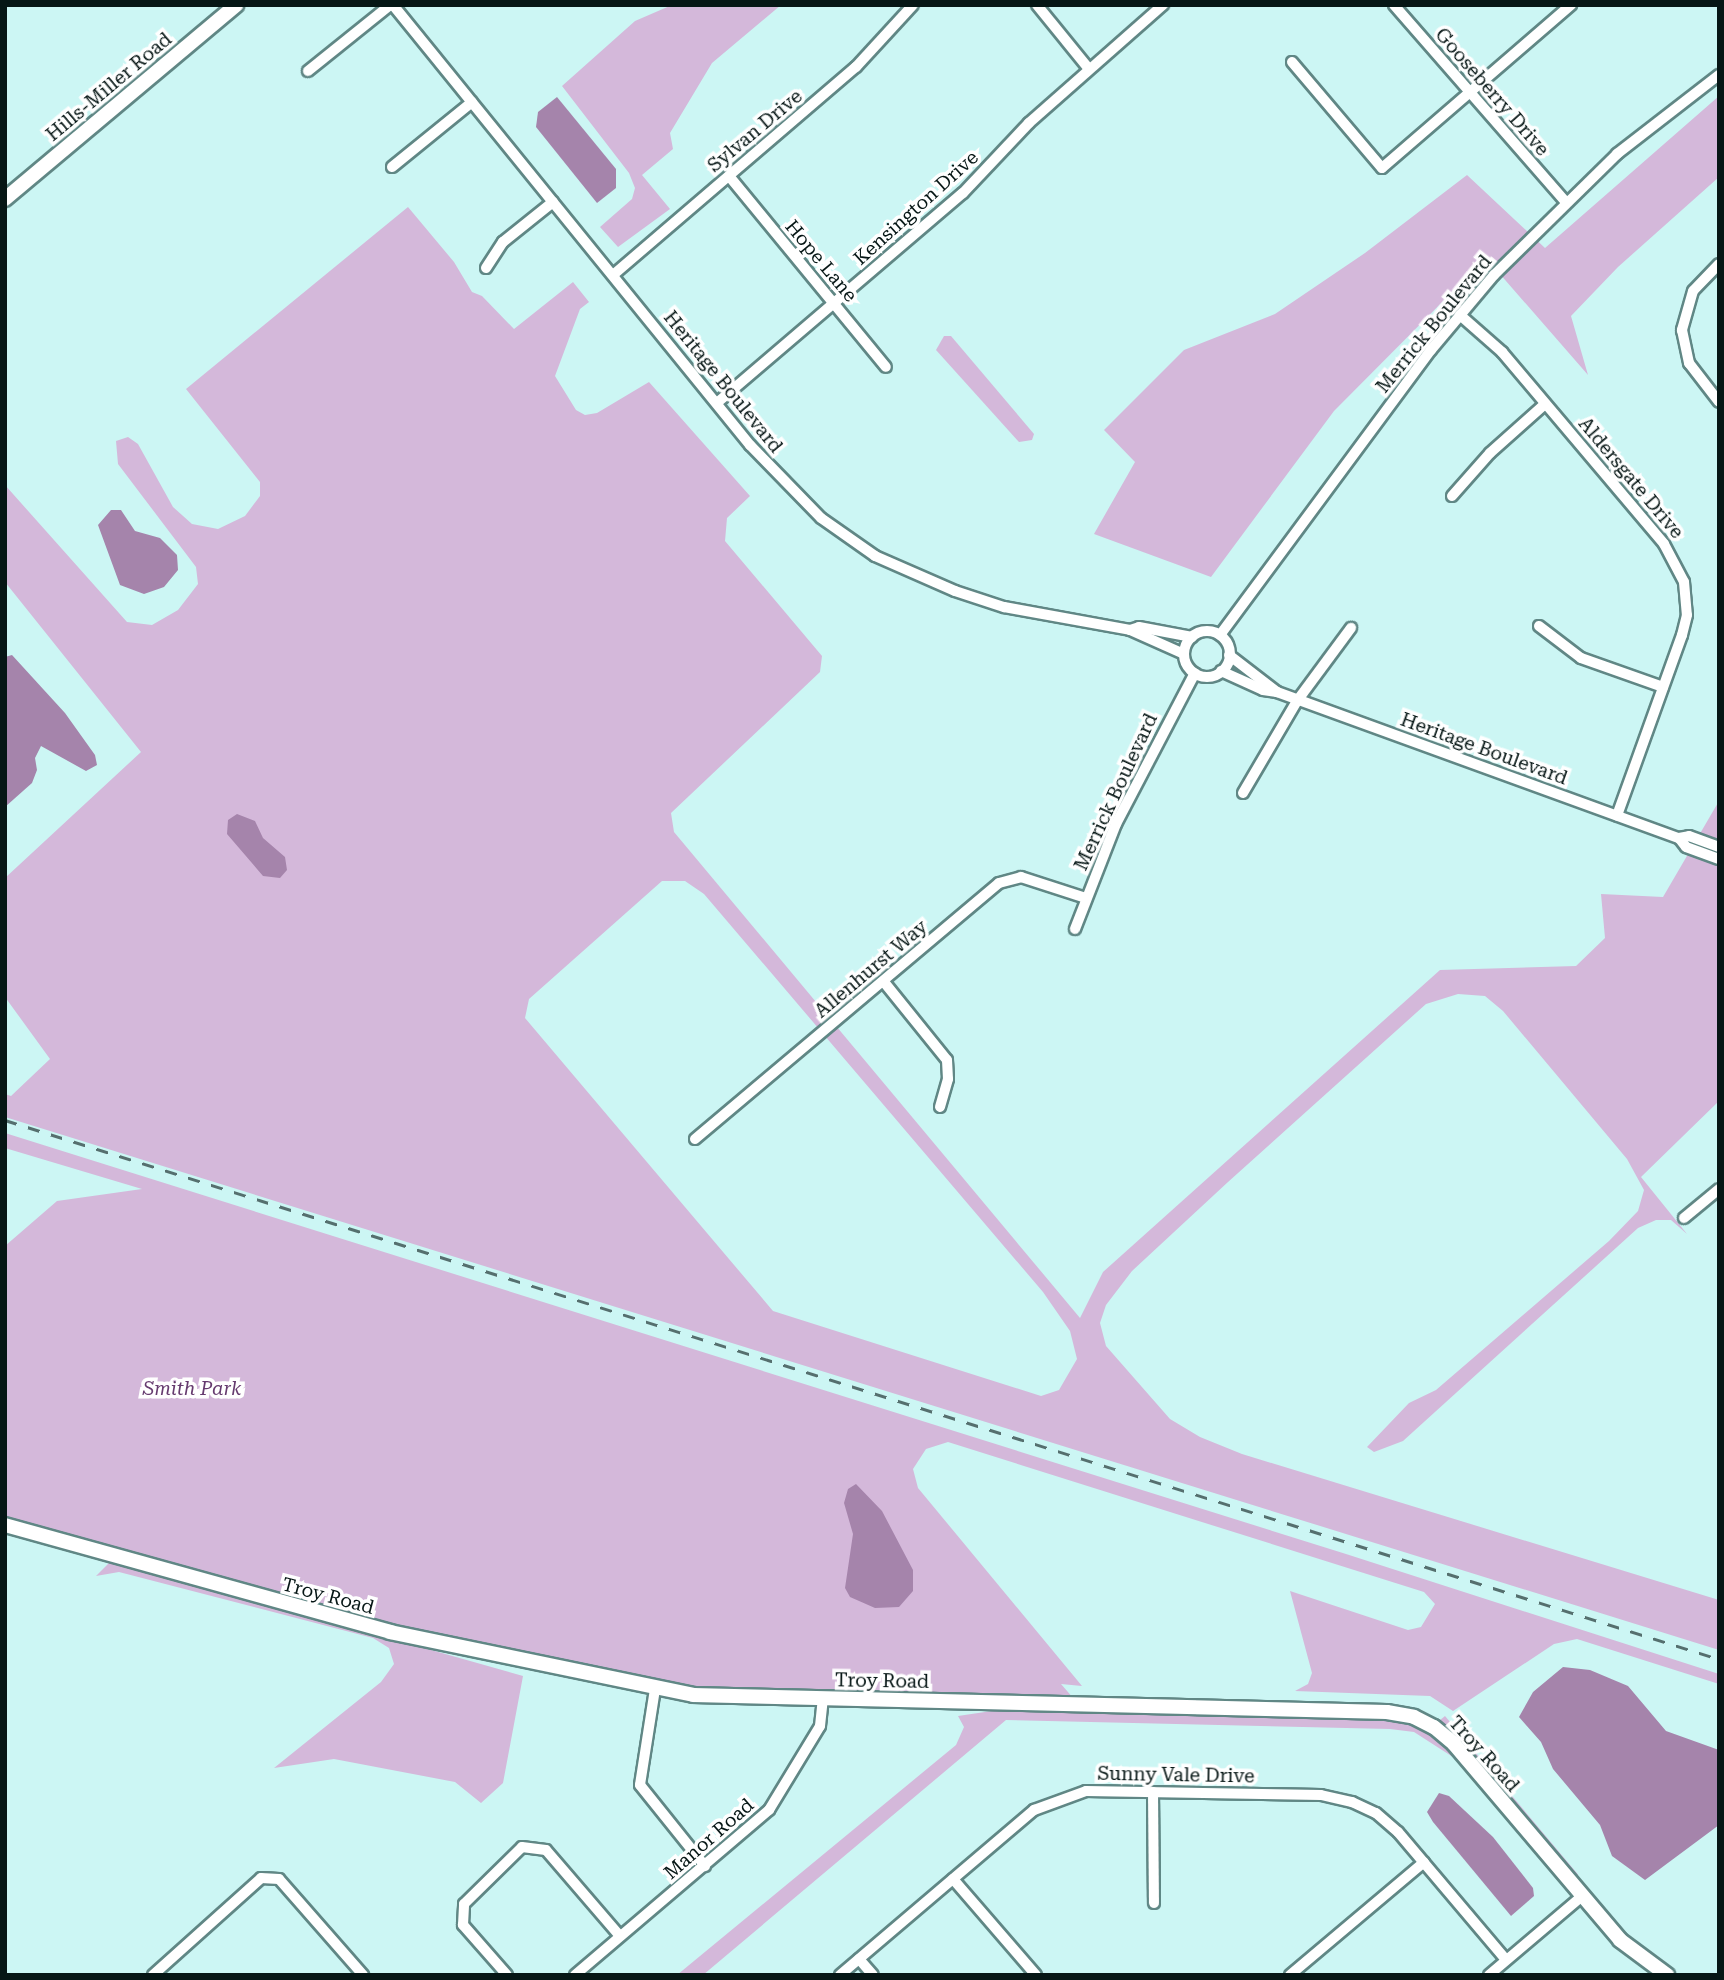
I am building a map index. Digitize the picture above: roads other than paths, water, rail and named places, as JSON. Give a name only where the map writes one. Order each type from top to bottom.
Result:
[{"type":"street","name":"Hills-Miller Road","points":[[5,199],[236,5]]},
{"type":"street","points":[[308,71],[391,5]]},
{"type":"street","name":"Heritage Boulevard","points":[[391,5],[784,484],[821,518],[876,556],[1004,607],[1130,630],[1184,654]]},
{"type":"street","name":"Sylvan Drive","points":[[613,275],[856,67],[913,5]]},
{"type":"street","points":[[1037,5],[1089,69]]},
{"type":"street","name":"Kensington Drive","points":[[718,402],[963,193],[1029,123],[1163,5]]},
{"type":"street","points":[[1292,62],[1382,168],[1572,5]]},
{"type":"street","name":"Gooseberry Drive","points":[[1399,7],[1470,94],[1565,201]]},
{"type":"street","name":"Merrick Boulevard","points":[[1220,635],[1460,315],[1565,201],[1617,154],[1719,75]]},
{"type":"street","points":[[392,167],[472,102]]},
{"type":"street","name":"Hope Lane","points":[[729,176],[886,367]]},
{"type":"street","points":[[486,268],[503,242],[553,202]]},
{"type":"street","points":[[1719,264],[1693,291],[1682,330],[1689,363],[1719,402]]},
{"type":"street","name":"Aldersgate Drive","points":[[1460,315],[1502,352],[1679,567],[1687,615],[1616,816]]},
{"type":"street","points":[[1452,496],[1499,443],[1545,404]]},
{"type":"street","name":"Heritage Boulevard","points":[[1130,630],[1139,626],[1192,637]]},
{"type":"street","points":[[1539,626],[1581,658],[1663,687]]},
{"type":"street","points":[[1243,793],[1297,701],[1351,628]]},
{"type":"street","points":[[1206,631],[1220,635],[1229,655],[1221,671],[1211,676],[1195,673],[1184,654],[1192,637],[1206,631]]},
{"type":"street","name":"Heritage Boulevard","points":[[1229,655],[1277,692],[1297,701],[1679,838],[1689,836],[1719,847]]},
{"type":"street","name":"Heritage Boulevard","points":[[1221,671],[1263,690],[1277,692]]},
{"type":"street","name":"Merrick Boulevard","points":[[1075,929],[1116,824],[1195,673]]},
{"type":"street","name":"Heritage Boulevard","points":[[1679,838],[1686,847],[1719,859]]},
{"type":"street","name":"Allenhurst Way","points":[[695,1139],[1011,878],[1034,879],[1086,898]]},
{"type":"street","points":[[884,982],[947,1060],[948,1079],[940,1107]]},
{"type":"street","points":[[1684,1218],[1719,1189]]},
{"type":"street","name":"Troy Road","points":[[5,1525],[390,1632],[655,1689],[718,1696],[1387,1712],[1414,1717],[1434,1727],[1454,1744],[1620,1940],[1667,1975]]},
{"type":"street","points":[[655,1689],[640,1785],[705,1866]]},
{"type":"street","name":"Manor Road","points":[[575,1975],[760,1820],[777,1800],[820,1726],[824,1699]]},
{"type":"street","name":"Sunny Vale Drive","points":[[840,1975],[1034,1810],[1060,1797],[1086,1791],[1321,1795],[1352,1802],[1376,1813],[1424,1862],[1506,1960]]},
{"type":"street","points":[[1153,1792],[1154,1903]]},
{"type":"street","points":[[507,1975],[463,1925],[464,1904],[522,1847],[546,1850],[620,1936]]},
{"type":"street","points":[[1290,1975],[1424,1862]]},
{"type":"street","points":[[153,1975],[261,1878],[279,1879],[363,1975]]},
{"type":"street","points":[[953,1879],[1036,1975]]},
{"type":"street","points":[[1489,1975],[1581,1897]]},
{"type":"street","points":[[859,1959],[873,1975]]},
{"type":"railway","points":[[5,1120],[1719,1659]]},
{"type":"park label","name":"Smith Park","points":[[192,1389]]}]
